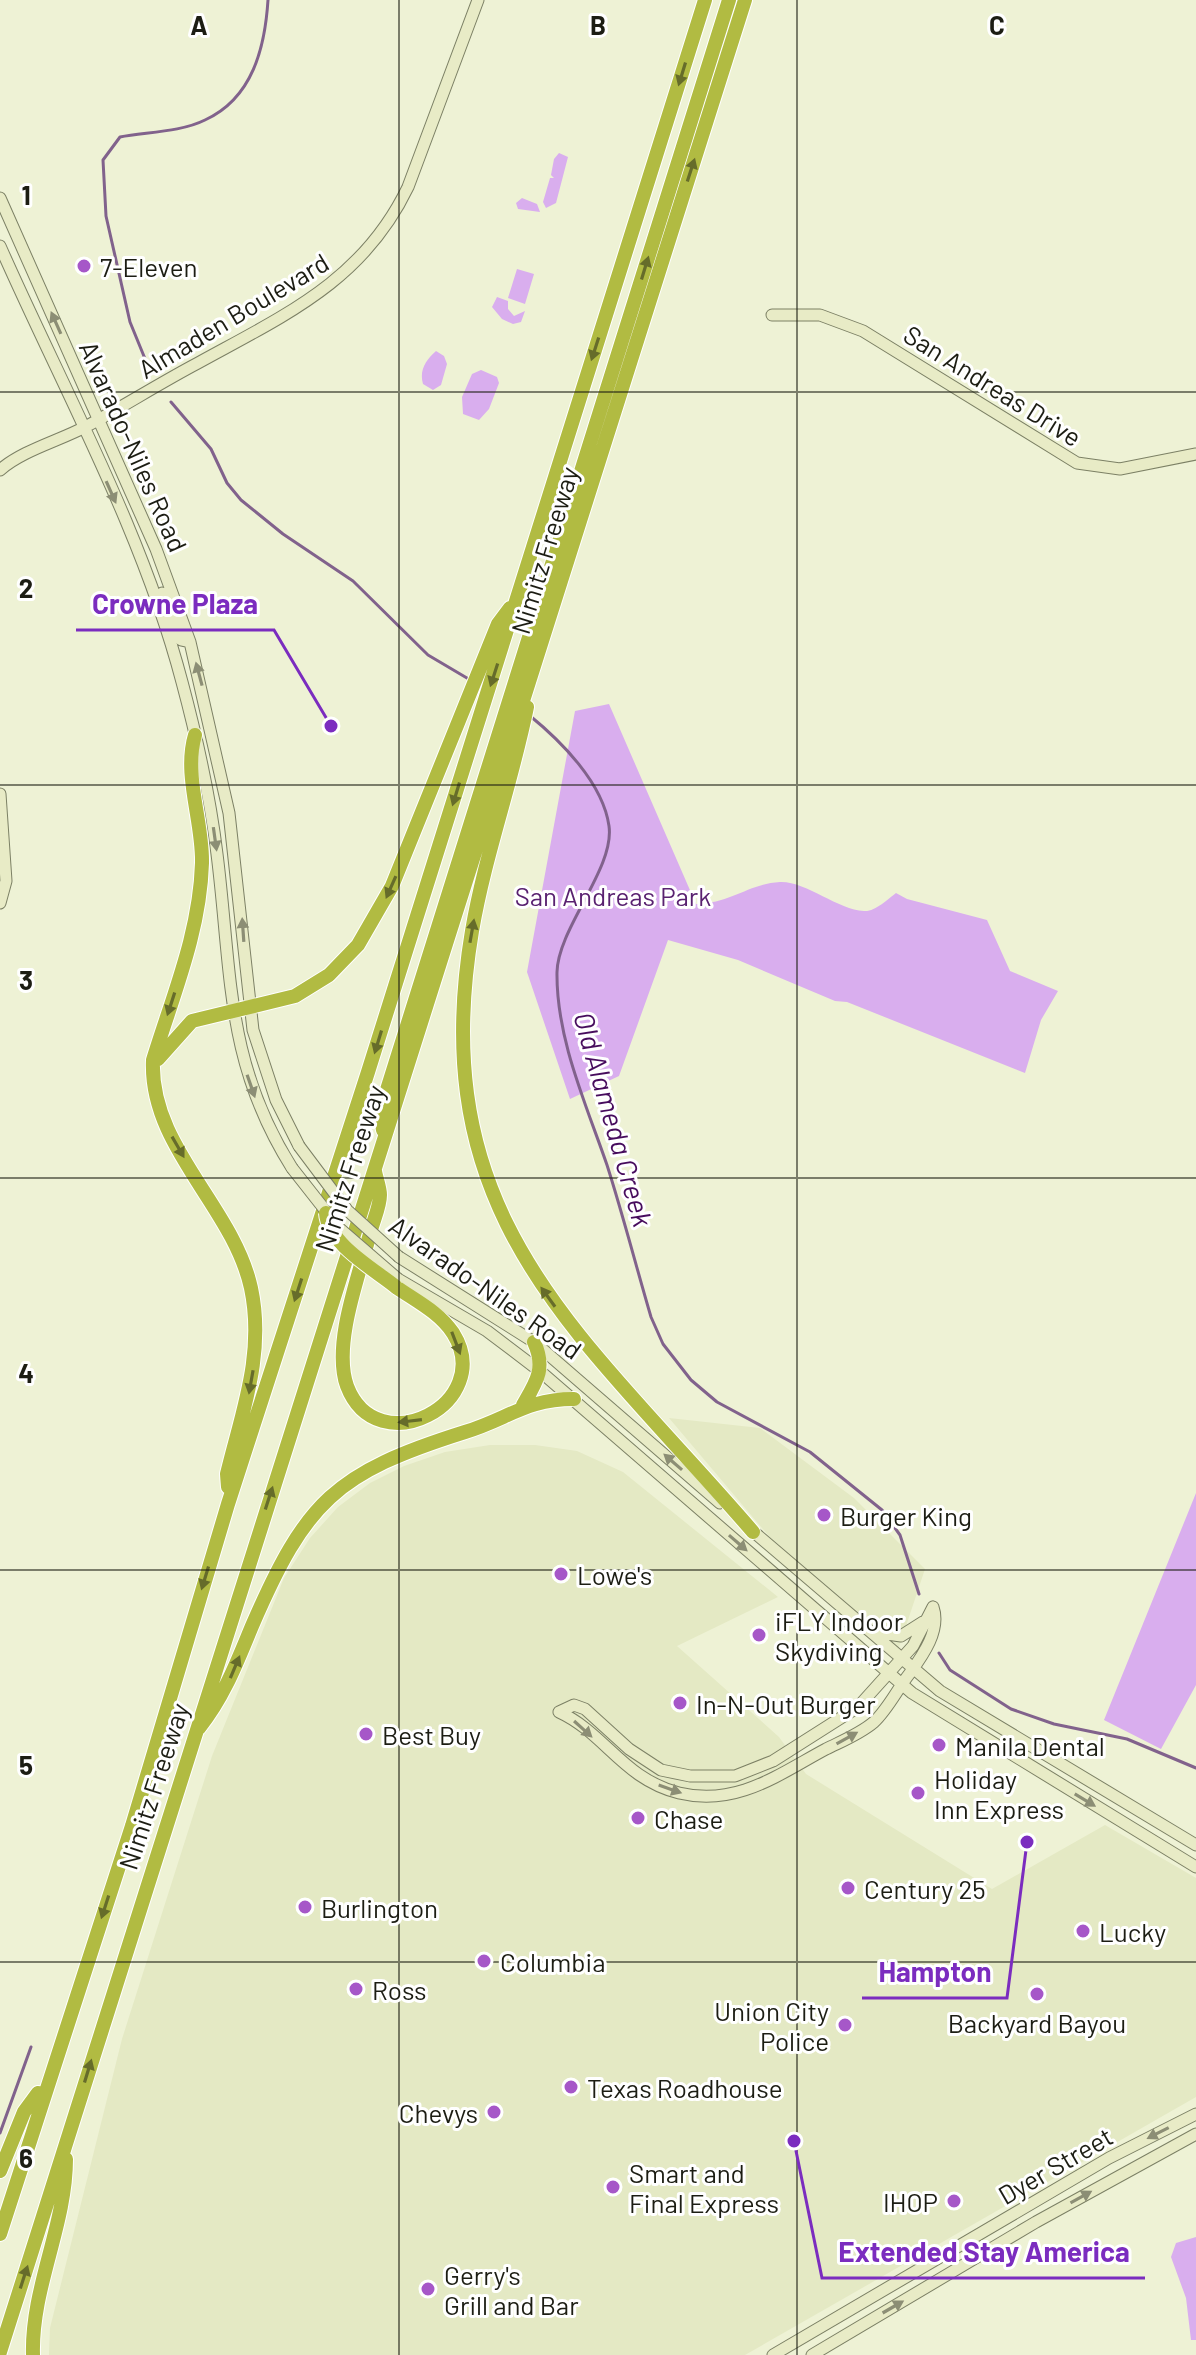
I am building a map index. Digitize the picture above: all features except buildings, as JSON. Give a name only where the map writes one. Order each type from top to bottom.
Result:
[{"type":"highway","name":"Nimitz Freeway","points":[[0,2234],[46,2083],[132,1826],[228,1504],[479,720],[503,627],[515,601],[705,0]]},
{"type":"highway","points":[[534,640],[729,0]]},
{"type":"highway","name":"Nimitz Freeway","points":[[0,2352],[510,736],[534,640],[745,0]]},
{"type":"highway","points":[[153,1075],[161,1053],[184,1027],[202,1016],[282,1001],[306,990],[336,969],[358,945],[392,886],[463,712],[503,627]]},
{"type":"highway","points":[[195,735],[189,755],[200,817],[201,886],[189,947],[153,1060],[153,1075],[167,1129],[234,1242],[251,1288],[255,1320],[254,1368],[227,1474],[228,1504]]},
{"type":"highway","points":[[510,736],[466,981],[465,1078],[478,1149],[510,1236],[545,1293],[753,1532]]},
{"type":"highway","points":[[326,1213],[327,1225],[339,1239],[397,1283],[434,1312],[455,1335],[461,1358],[459,1380],[448,1401],[432,1415],[410,1423],[388,1421],[367,1412],[352,1395],[344,1373],[344,1338],[380,1195],[374,1166]]},
{"type":"highway","points":[[523,1405],[541,1372],[541,1359],[534,1342]]},
{"type":"highway","points":[[195,1733],[219,1704],[284,1555],[322,1504],[346,1483],[382,1461],[487,1425],[523,1405],[574,1399]]},
{"type":"highway","points":[[0,2171],[24,2112],[46,2083]]},
{"type":"highway","points":[[33,2355],[38,2301],[66,2192],[66,2145]]},
{"type":"main road","name":"Almaden Boulevard","points":[[0,470],[82,429],[331,287],[373,247],[408,187],[478,0]]},
{"type":"main road","name":"Alvarado-Niles Road","points":[[0,198],[156,549],[190,642],[233,836],[249,1007],[267,1078],[299,1146],[347,1210],[404,1260],[534,1342],[912,1669],[980,1717],[1196,1845]]},
{"type":"main road","name":"Alvarado-Niles Road","points":[[0,246],[140,556],[172,646],[195,735],[217,851],[231,1010],[242,1061],[258,1104],[292,1168],[326,1213]]},
{"type":"main road","name":"San Andreas Drive","points":[[772,315],[820,315],[863,331],[1077,463],[1120,469],[1196,454]]},
{"type":"main road","points":[[140,556],[147,561],[157,579],[181,640],[190,642]]},
{"type":"main road","points":[[0,794],[6,881],[0,903]]},
{"type":"main road","name":"Alvarado-Niles Road","points":[[397,1283],[487,1331],[541,1372],[888,1673],[936,1711],[1196,1867]]},
{"type":"main road","points":[[933,1607],[937,1619],[923,1654],[874,1721],[764,1786],[719,1795],[679,1793],[646,1780],[559,1712],[574,1705],[585,1709],[629,1749],[661,1770],[690,1776],[735,1776],[773,1761],[858,1707],[901,1659],[913,1646],[933,1607]]},
{"type":"main road","points":[[871,1632],[901,1636],[923,1622]]},
{"type":"main road","name":"Dyer Street","points":[[773,2355],[1109,2158],[1196,2114]]},
{"type":"main road","name":"Dyer Street","points":[[812,2355],[1196,2134]]},
{"type":"main road","points":[[968,2263],[970,2249],[981,2233]]},
{"type":"shaded area","points":[[669,1418],[760,1428],[854,1498],[925,1569],[897,1653],[778,1547]]},
{"type":"shaded area","points":[[490,1445],[535,1445],[577,1451],[623,1472],[778,1597],[677,1646],[779,1737],[806,1774],[992,1889],[1105,1825],[1196,1878],[1196,2097],[745,2355],[49,2355],[50,2328],[122,2039],[212,1756],[284,1578],[310,1538],[338,1507],[370,1483],[404,1466],[445,1452]]},
{"type":"green space","points":[[559,153],[568,157],[556,203],[546,208],[543,202],[550,178],[554,178],[551,175],[554,159]]},
{"type":"green space","points":[[522,198],[537,204],[540,212],[518,209],[516,203]]},
{"type":"green space","points":[[517,269],[534,274],[525,304],[508,298]]},
{"type":"green space","points":[[497,297],[508,301],[508,309],[514,316],[525,311],[521,322],[513,324],[502,319],[492,307]]},
{"type":"green space","points":[[436,351],[444,356],[447,364],[441,385],[433,390],[423,384],[422,374],[426,362]]},
{"type":"green space","points":[[481,370],[497,377],[499,383],[489,409],[479,420],[463,414],[462,397],[472,374]]},
{"type":"green space","name":"San Andreas Park","points":[[609,704],[696,904],[780,882],[800,886],[844,906],[864,911],[881,905],[896,893],[907,899],[987,920],[1010,971],[1058,991],[1041,1020],[1025,1073],[847,1002],[835,1001],[738,960],[668,940],[619,1076],[570,1099],[527,972],[575,711]]},
{"type":"green space","points":[[1196,1493],[1196,1685],[1161,1749],[1104,1720]]},
{"type":"green space","points":[[1196,2237],[1196,2340],[1191,2340],[1186,2298],[1171,2257],[1176,2243]]},
{"type":"waterway","name":"Old Alameda Creek","points":[[150,371],[130,322],[106,216],[103,160],[120,137],[196,124],[235,99],[259,53],[268,0]]},
{"type":"waterway","name":"Old Alameda Creek","points":[[171,402],[211,449],[227,483],[241,500],[283,534],[353,581],[428,655],[472,681]]},
{"type":"waterway","name":"Old Alameda Creek","points":[[529,715],[579,764],[598,794],[609,826],[609,843],[604,860],[560,955],[558,997],[567,1046],[607,1165],[651,1317],[663,1344],[691,1380],[717,1402],[810,1452],[882,1510],[900,1535],[919,1594]]},
{"type":"waterway","name":"Old Alameda Creek","points":[[939,1653],[950,1670],[1011,1709],[1054,1724],[1127,1739],[1196,1768]]},
{"type":"waterway","points":[[0,2133],[31,2047]]},
{"type":"place","name":"7-Eleven","points":[[84,266]]},
{"type":"place","name":"Crowne Plaza","points":[[331,726]]},
{"type":"place","name":"Burger King","points":[[824,1515]]},
{"type":"place","name":"Lowe's","points":[[561,1574]]},
{"type":"place","name":"iFLY Indoor Skydiving","points":[[759,1635]]},
{"type":"place","name":"In-N-Out Burger","points":[[680,1703]]},
{"type":"place","name":"Best Buy","points":[[366,1734]]},
{"type":"place","name":"Manila Dental","points":[[939,1745]]},
{"type":"place","name":"Holiday Inn Express","points":[[918,1793]]},
{"type":"place","name":"Chase","points":[[638,1818]]},
{"type":"place","name":"Hampton","points":[[1027,1842]]},
{"type":"place","name":"Century 25","points":[[848,1888]]},
{"type":"place","name":"Burlington","points":[[305,1907]]},
{"type":"place","name":"Lucky","points":[[1083,1931]]},
{"type":"place","name":"Columbia","points":[[484,1961]]},
{"type":"place","name":"Ross","points":[[356,1989]]},
{"type":"place","name":"Backyard Bayou","points":[[1037,1994]]},
{"type":"place","name":"Union City Police","points":[[845,2025]]},
{"type":"place","name":"Texas Roadhouse","points":[[571,2087]]},
{"type":"place","name":"Chevys","points":[[494,2112]]},
{"type":"place","name":"Extended Stay America","points":[[794,2141]]},
{"type":"place","name":"Smart and Final Express","points":[[613,2187]]},
{"type":"place","name":"IHOP","points":[[954,2201]]},
{"type":"place","name":"Gerry's Grill and Bar","points":[[428,2289]]}]
